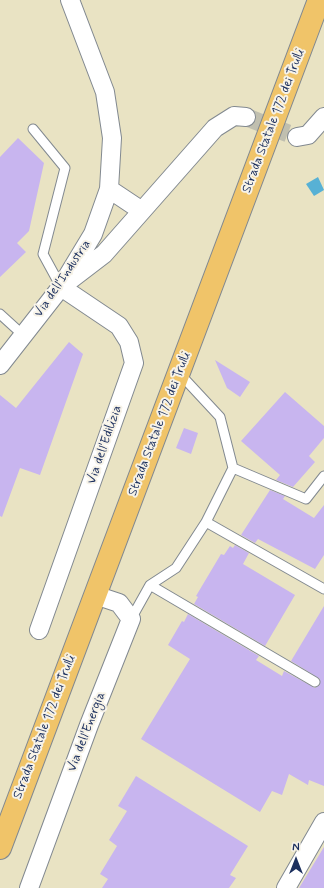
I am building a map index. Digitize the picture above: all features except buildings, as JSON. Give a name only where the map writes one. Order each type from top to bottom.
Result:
[{"type":"main road","name":"Strada Statale 172 dei Trulli","points":[[0,848],[320,0]]},
{"type":"street","name":"Via dell'Industria","points":[[0,365],[61,287],[93,234],[109,190],[112,138],[105,92],[70,0]]},
{"type":"street","points":[[61,287],[104,254],[215,128],[234,116],[246,117]]},
{"type":"street","points":[[297,137],[308,134],[324,117]]},
{"type":"street","points":[[109,190],[142,211]]},
{"type":"street","name":"Via dell'Edilizia","points":[[39,630],[134,363],[129,342],[119,326],[61,287]]},
{"type":"street","points":[[95,595],[119,603],[131,619]]},
{"type":"street","name":"Via dell'Energia","points":[[29,888],[89,725],[131,619]]},
{"type":"street","points":[[286,888],[324,822]]},
{"type":"lane","points":[[33,129],[65,168],[43,254],[61,287]]},
{"type":"lane","points":[[0,314],[23,335]]},
{"type":"lane","points":[[131,619],[150,585],[176,568],[206,522],[233,468],[220,417],[179,373]]},
{"type":"lane","points":[[233,468],[306,499],[324,476]]},
{"type":"lane","points":[[206,522],[324,589]]},
{"type":"lane","points":[[150,585],[315,682]]},
{"type":"water","points":[[318,177],[324,190],[314,196],[306,184]]},
{"type":"tunnel","points":[[246,117],[297,137]]}]
